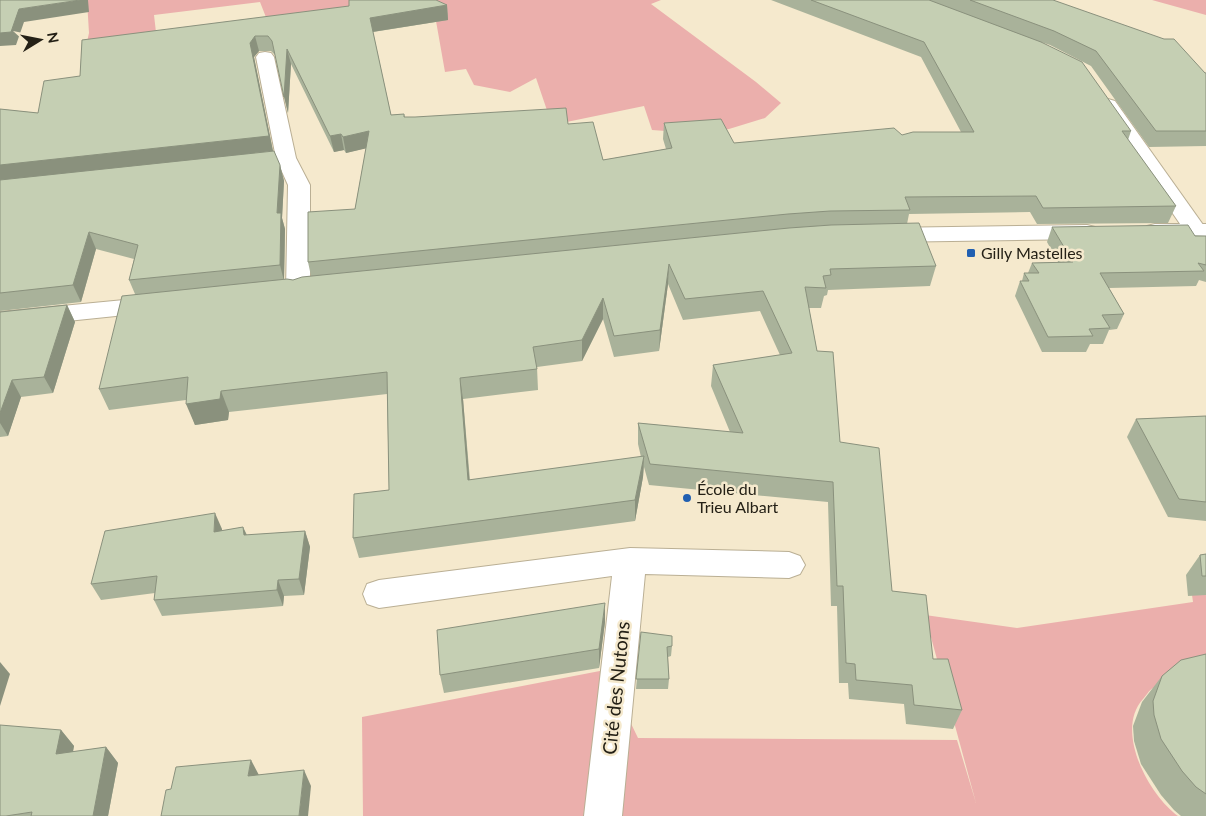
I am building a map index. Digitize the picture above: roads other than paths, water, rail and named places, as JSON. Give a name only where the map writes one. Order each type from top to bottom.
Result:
[{"type":"street","points":[[265,57],[286,158],[299,185],[297,291]]},
{"type":"street","points":[[1095,87],[1203,235]]},
{"type":"street","points":[[217,165],[286,158]]},
{"type":"street","points":[[866,235],[1119,232],[1203,235]]},
{"type":"street","points":[[0,320],[178,303]]},
{"type":"street","points":[[379,594],[630,560],[789,565]]},
{"type":"street","name":"Cité des Nutons","points":[[603,816],[630,560]]},
{"type":"place","name":"Gilly Mastelles","points":[[971,253]]},
{"type":"place","name":"École du Trieu Albart","points":[[687,498]]}]
